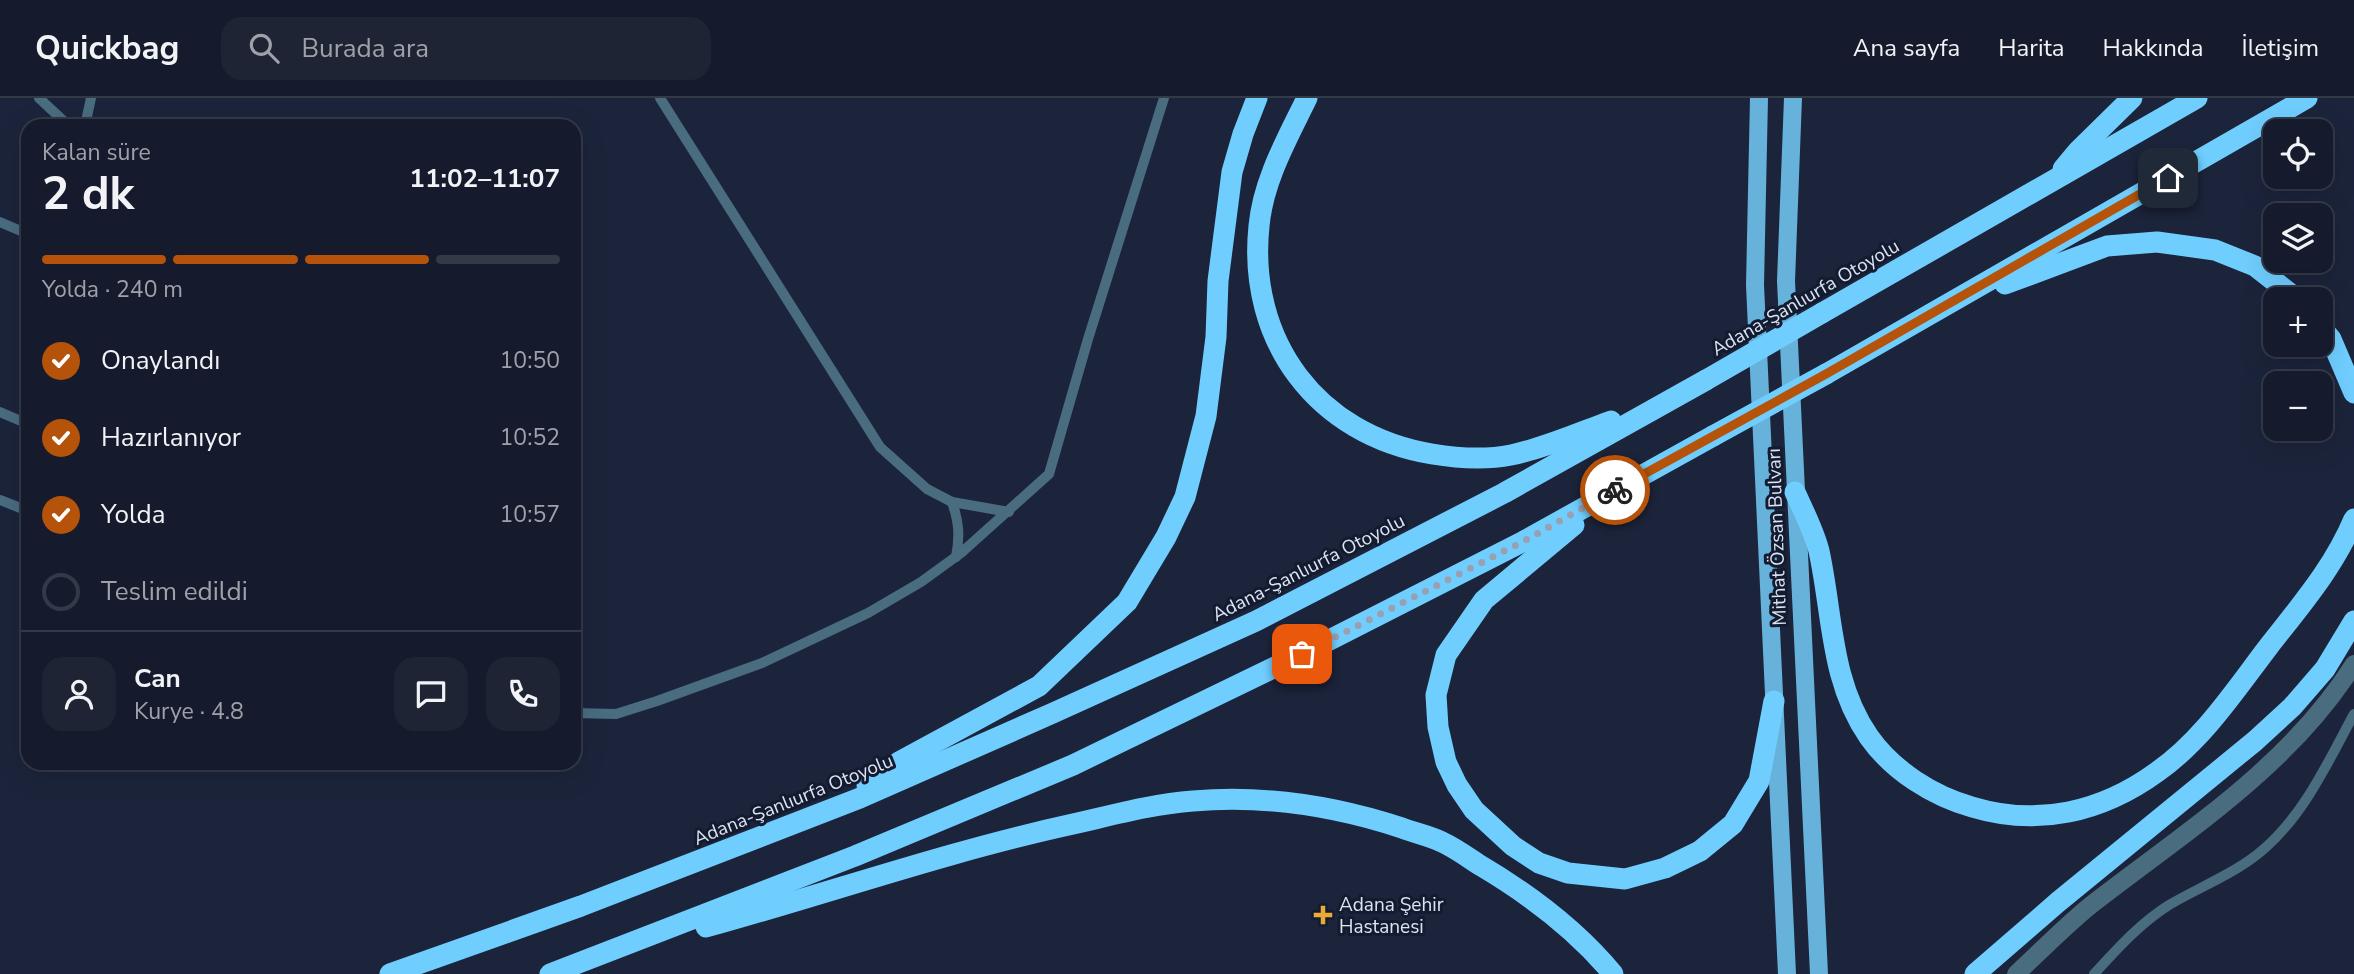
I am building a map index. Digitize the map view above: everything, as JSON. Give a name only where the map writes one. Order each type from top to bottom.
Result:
[{"type":"highway","points":[[835,808],[899,762],[1039,686],[1127,602],[1166,537],[1185,497],[1206,416],[1216,337],[1218,281],[1232,172],[1242,134],[1257,98]]},
{"type":"highway","points":[[1307,98],[1273,167],[1259,224],[1257,272],[1265,316],[1279,349],[1302,382],[1338,416],[1367,434],[1410,450],[1453,458],[1509,456],[1547,445],[1678,395]]},
{"type":"highway","points":[[2054,180],[2078,151],[2133,98]]},
{"type":"highway","name":"Adana-Şanlıurfa Otoyolu","points":[[390,974],[581,906],[835,808],[1256,621],[1504,493],[2197,98]]},
{"type":"highway","points":[[550,974],[855,856],[1073,765],[1302,654],[1511,548],[1628,484],[1826,374],[2307,98]]},
{"type":"highway","points":[[1934,312],[2107,246],[2157,242],[2215,250],[2255,266],[2282,287]]},
{"type":"highway","points":[[2333,344],[2354,393]]},
{"type":"highway","points":[[1628,484],[1537,554],[1484,600],[1446,655],[1436,695],[1438,727],[1446,762],[1457,785],[1474,810],[1513,846],[1539,863],[1568,873],[1625,879],[1665,868],[1700,851],[1733,824],[1759,781],[1774,701]]},
{"type":"highway","points":[[1795,492],[1818,548],[1836,662],[1851,708],[1870,738],[1889,762],[1932,791],[1960,804],[1994,814],[2024,817],[2058,815],[2092,806],[2124,793],[2158,772],[2217,714],[2324,576],[2354,519]]},
{"type":"highway","points":[[1975,974],[2057,902],[2255,741],[2292,707],[2325,669],[2354,621]]},
{"type":"highway","points":[[600,956],[779,907],[887,872],[1048,829],[1128,811],[1193,801],[1257,801],[1314,806],[1365,816],[1442,841],[1552,912],[1613,974]]},
{"type":"main road","name":"Mithat Özsan Bulvarı","points":[[1759,98],[1755,285],[1787,974]]},
{"type":"main road","name":"Mithat Özsan Bulvarı","points":[[1793,98],[1786,281],[1819,974]]},
{"type":"street","points":[[2016,974],[2089,907],[2267,768],[2301,735],[2354,664]]},
{"type":"lane","points":[[39,98],[62,119]]},
{"type":"lane","points":[[86,119],[91,98]]},
{"type":"lane","points":[[660,98],[880,447],[927,489],[952,502],[1009,512]]},
{"type":"lane","points":[[581,713],[616,714],[762,663],[868,613],[921,582],[956,557],[1049,474],[1091,327],[1164,98]]},
{"type":"lane","points":[[0,222],[21,231]]},
{"type":"lane","points":[[0,412],[21,421]]},
{"type":"lane","points":[[0,500],[21,508]]},
{"type":"lane","points":[[952,502],[959,523],[960,537],[956,557]]},
{"type":"lane","points":[[2094,974],[2146,921],[2186,895],[2237,869],[2266,847],[2297,812],[2354,715]]},
{"type":"way so far","points":[[1302,654],[1524,541],[1615,490]]},
{"type":"place","name":"Adana Şehir Hastanesi","points":[[1323,915]]},
{"type":"route","points":[[1615,490],[1826,374],[2168,178]]}]
